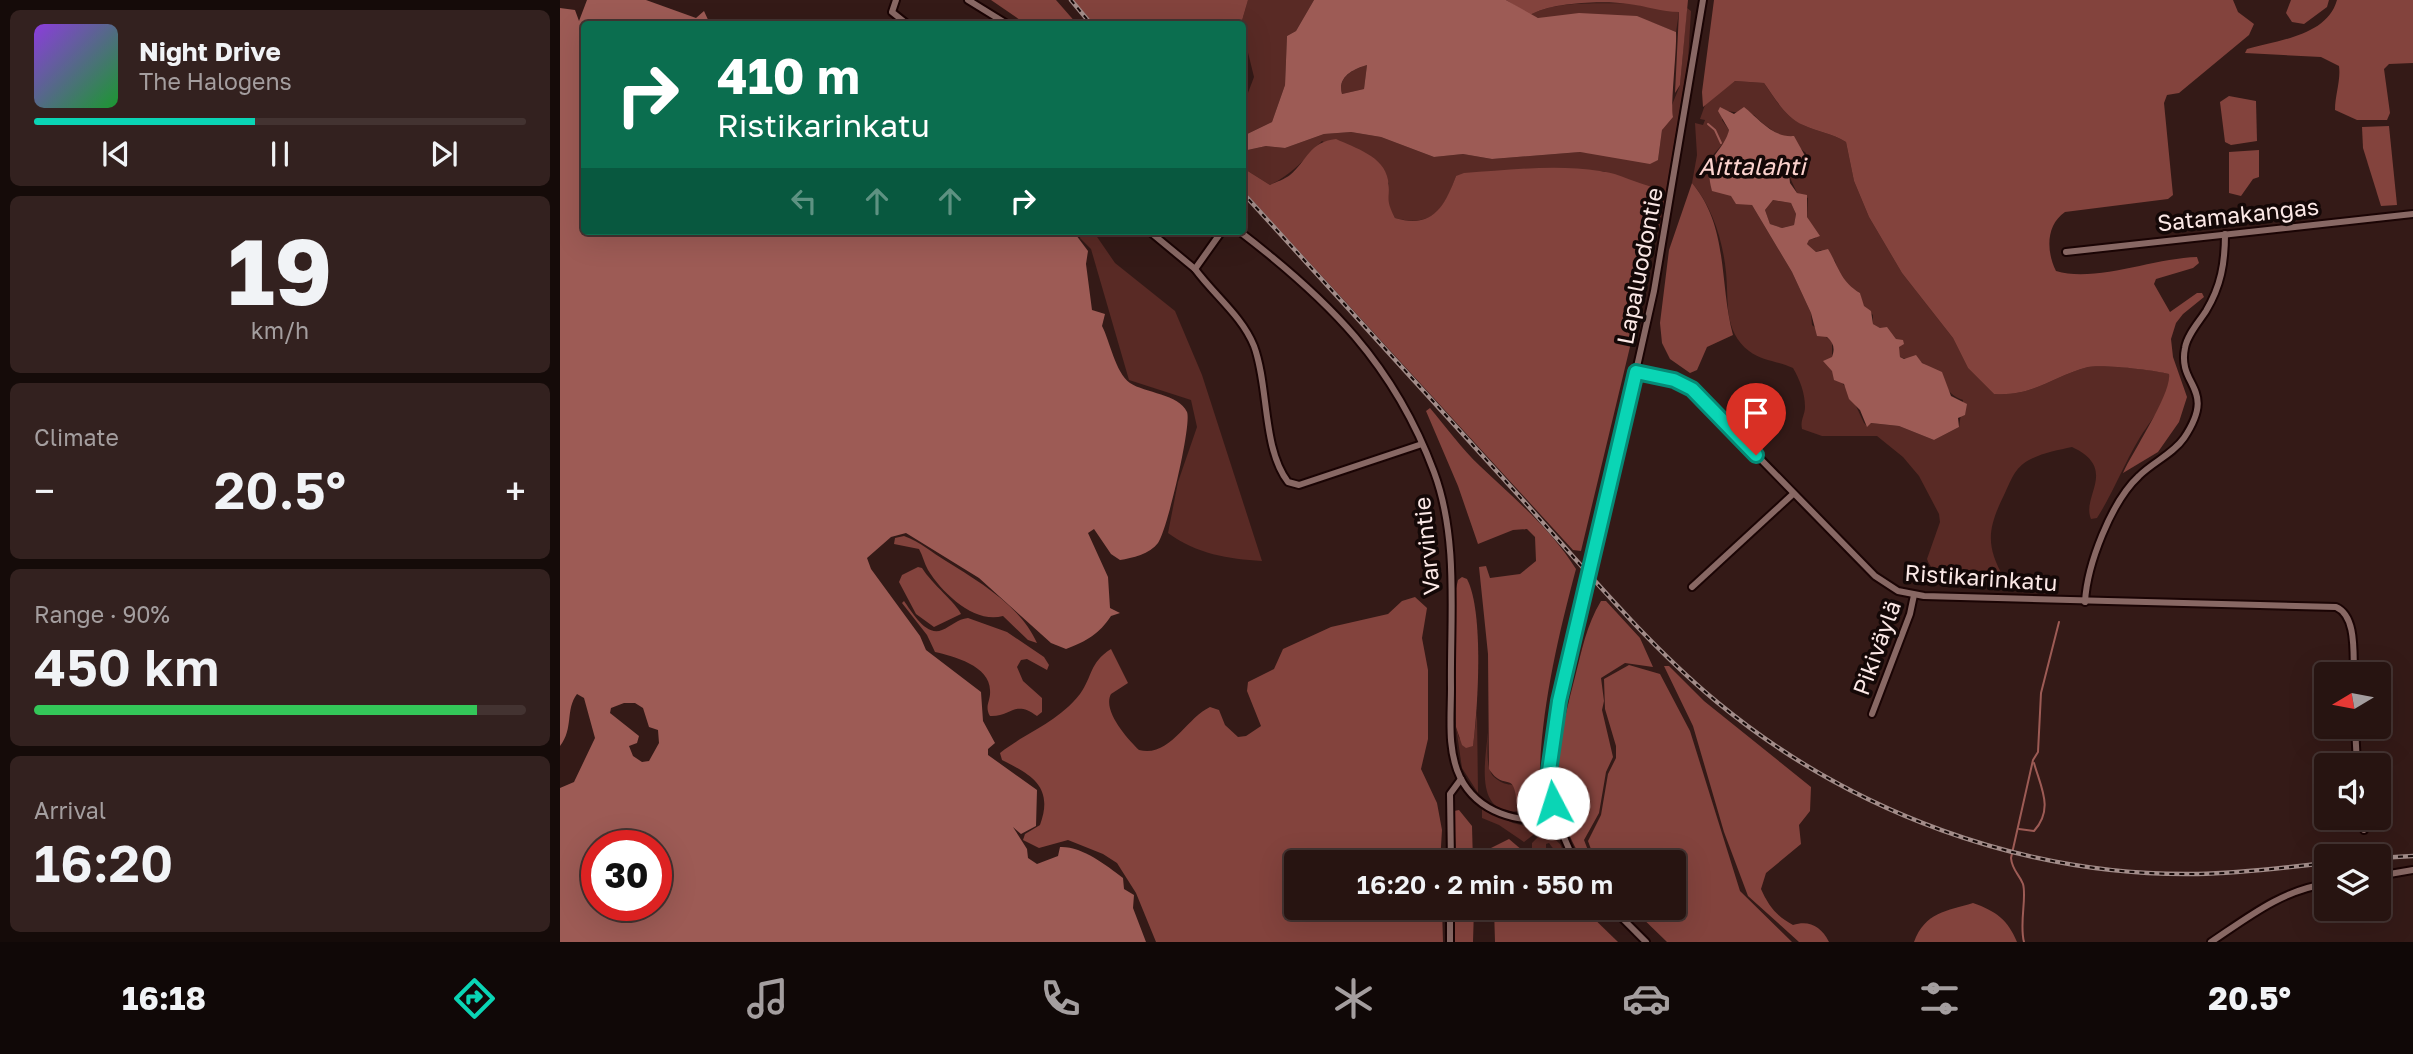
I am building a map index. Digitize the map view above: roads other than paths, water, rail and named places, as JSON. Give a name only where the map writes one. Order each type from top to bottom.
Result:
[{"type":"street","points":[[895,0],[893,16],[902,21]]},
{"type":"street","points":[[968,0],[1002,21]]},
{"type":"street","name":"Lapaluodontie","points":[[1570,850],[1555,818],[1549,771],[1553,733],[1636,372],[1674,182],[1703,0]]},
{"type":"street","name":"Satamakangas","points":[[2066,252],[2413,214]]},
{"type":"street","points":[[2085,602],[2087,578],[2094,554],[2126,492],[2137,477],[2180,443],[2198,412],[2199,397],[2187,369],[2184,350],[2218,289],[2223,271],[2225,234]]},
{"type":"street","points":[[1154,235],[1195,269],[1239,321],[1254,345],[1274,446],[1288,482],[1299,485],[1422,444]]},
{"type":"street","points":[[1195,269],[1219,235]]},
{"type":"street","name":"Varvintie","points":[[1245,235],[1307,284],[1338,315],[1380,370],[1422,444],[1441,496],[1449,545],[1451,738],[1461,779],[1475,797],[1495,812],[1532,821],[1555,818]]},
{"type":"street","name":"Ristikarinkatu","points":[[1636,372],[1674,380],[1692,389],[1884,584],[1914,595],[2085,602],[2336,607],[2346,613],[2350,624],[2353,662]]},
{"type":"street","points":[[1692,587],[1793,494]]},
{"type":"street","name":"Pikiväylä","points":[[1872,714],[1910,614],[1914,595]]},
{"type":"street","points":[[1451,850],[1450,794],[1461,779]]},
{"type":"street","points":[[2391,874],[2413,870]]},
{"type":"street","points":[[2211,942],[2265,906],[2304,887],[2314,886]]},
{"type":"street","points":[[1450,920],[1450,942]]},
{"type":"street","points":[[1624,920],[1646,942]]},
{"type":"water","points":[[587,0],[646,0],[696,18],[704,11],[709,21],[581,21],[581,235],[1076,235],[1088,251],[1086,264],[1092,310],[1105,314],[1102,326],[1120,372],[1130,383],[1177,401],[1187,412],[1188,421],[1178,478],[1162,534],[1155,547],[1146,553],[1120,560],[1111,554],[1094,529],[1088,533],[1108,577],[1110,608],[1120,613],[1111,616],[1092,636],[1066,649],[1051,643],[979,578],[906,533],[891,537],[867,558],[871,569],[920,636],[926,650],[981,692],[983,721],[995,743],[988,749],[988,755],[1037,790],[1036,826],[1021,834],[1013,827],[1027,849],[1028,858],[1037,864],[1058,856],[1060,847],[1085,853],[1109,868],[1123,878],[1124,889],[1134,895],[1133,908],[1146,942],[560,942],[560,788],[574,782],[595,738],[584,698],[577,694],[571,706],[567,733],[560,746],[560,8],[575,10],[579,21]],"holes":[[[624,703],[635,703],[643,708],[649,727],[658,730],[659,743],[649,761],[642,762],[633,756],[629,746],[637,743],[639,736],[610,713],[611,708]]]},
{"type":"water","points":[[1314,0],[1506,0],[1538,18],[1579,13],[1637,16],[1676,32],[1673,117],[1662,130],[1658,160],[1650,164],[1580,152],[1492,159],[1463,154],[1434,157],[1381,137],[1351,132],[1324,134],[1285,148],[1266,146],[1246,150],[1246,135],[1272,122],[1285,85],[1287,36],[1296,31]],"holes":[[[1367,65],[1364,89],[1342,94],[1344,78]]]},
{"type":"water","name":"Aittalahti","points":[[1720,107],[1734,114],[1744,107],[1773,131],[1794,136],[1809,163],[1805,167],[1788,166],[1790,183],[1797,193],[1807,195],[1807,217],[1820,236],[1809,240],[1807,244],[1816,252],[1828,249],[1844,279],[1860,293],[1864,306],[1871,311],[1873,324],[1880,328],[1887,327],[1896,339],[1903,340],[1904,344],[1899,347],[1900,357],[1904,359],[1916,355],[1922,363],[1942,372],[1951,396],[1967,404],[1965,415],[1958,418],[1959,427],[1934,440],[1899,426],[1871,423],[1867,427],[1860,410],[1849,399],[1844,384],[1834,380],[1832,371],[1823,361],[1832,357],[1832,344],[1827,337],[1817,336],[1811,313],[1792,272],[1752,205],[1736,204],[1731,196],[1712,191],[1711,162],[1729,130],[1718,111]],"holes":[[[1773,200],[1791,203],[1796,214],[1794,225],[1782,228],[1770,224],[1765,210]]]},
{"type":"waterway","points":[[1708,124],[1715,130],[1721,143]]},
{"type":"waterway","points":[[2024,942],[2024,890],[2011,858],[2033,760],[2038,752],[2041,693],[2059,622]]},
{"type":"waterway","points":[[2019,829],[2034,831],[2043,815],[2044,798],[2034,763]]},
{"type":"railway","points":[[1071,0],[1088,21]]},
{"type":"railway","points":[[1246,196],[1615,603],[1665,654],[1717,702],[1769,741],[1824,776],[1882,806],[1942,830],[2004,850],[2068,864],[2133,872],[2198,874],[2314,864]]},
{"type":"railway","points":[[2391,857],[2413,856]]}]
